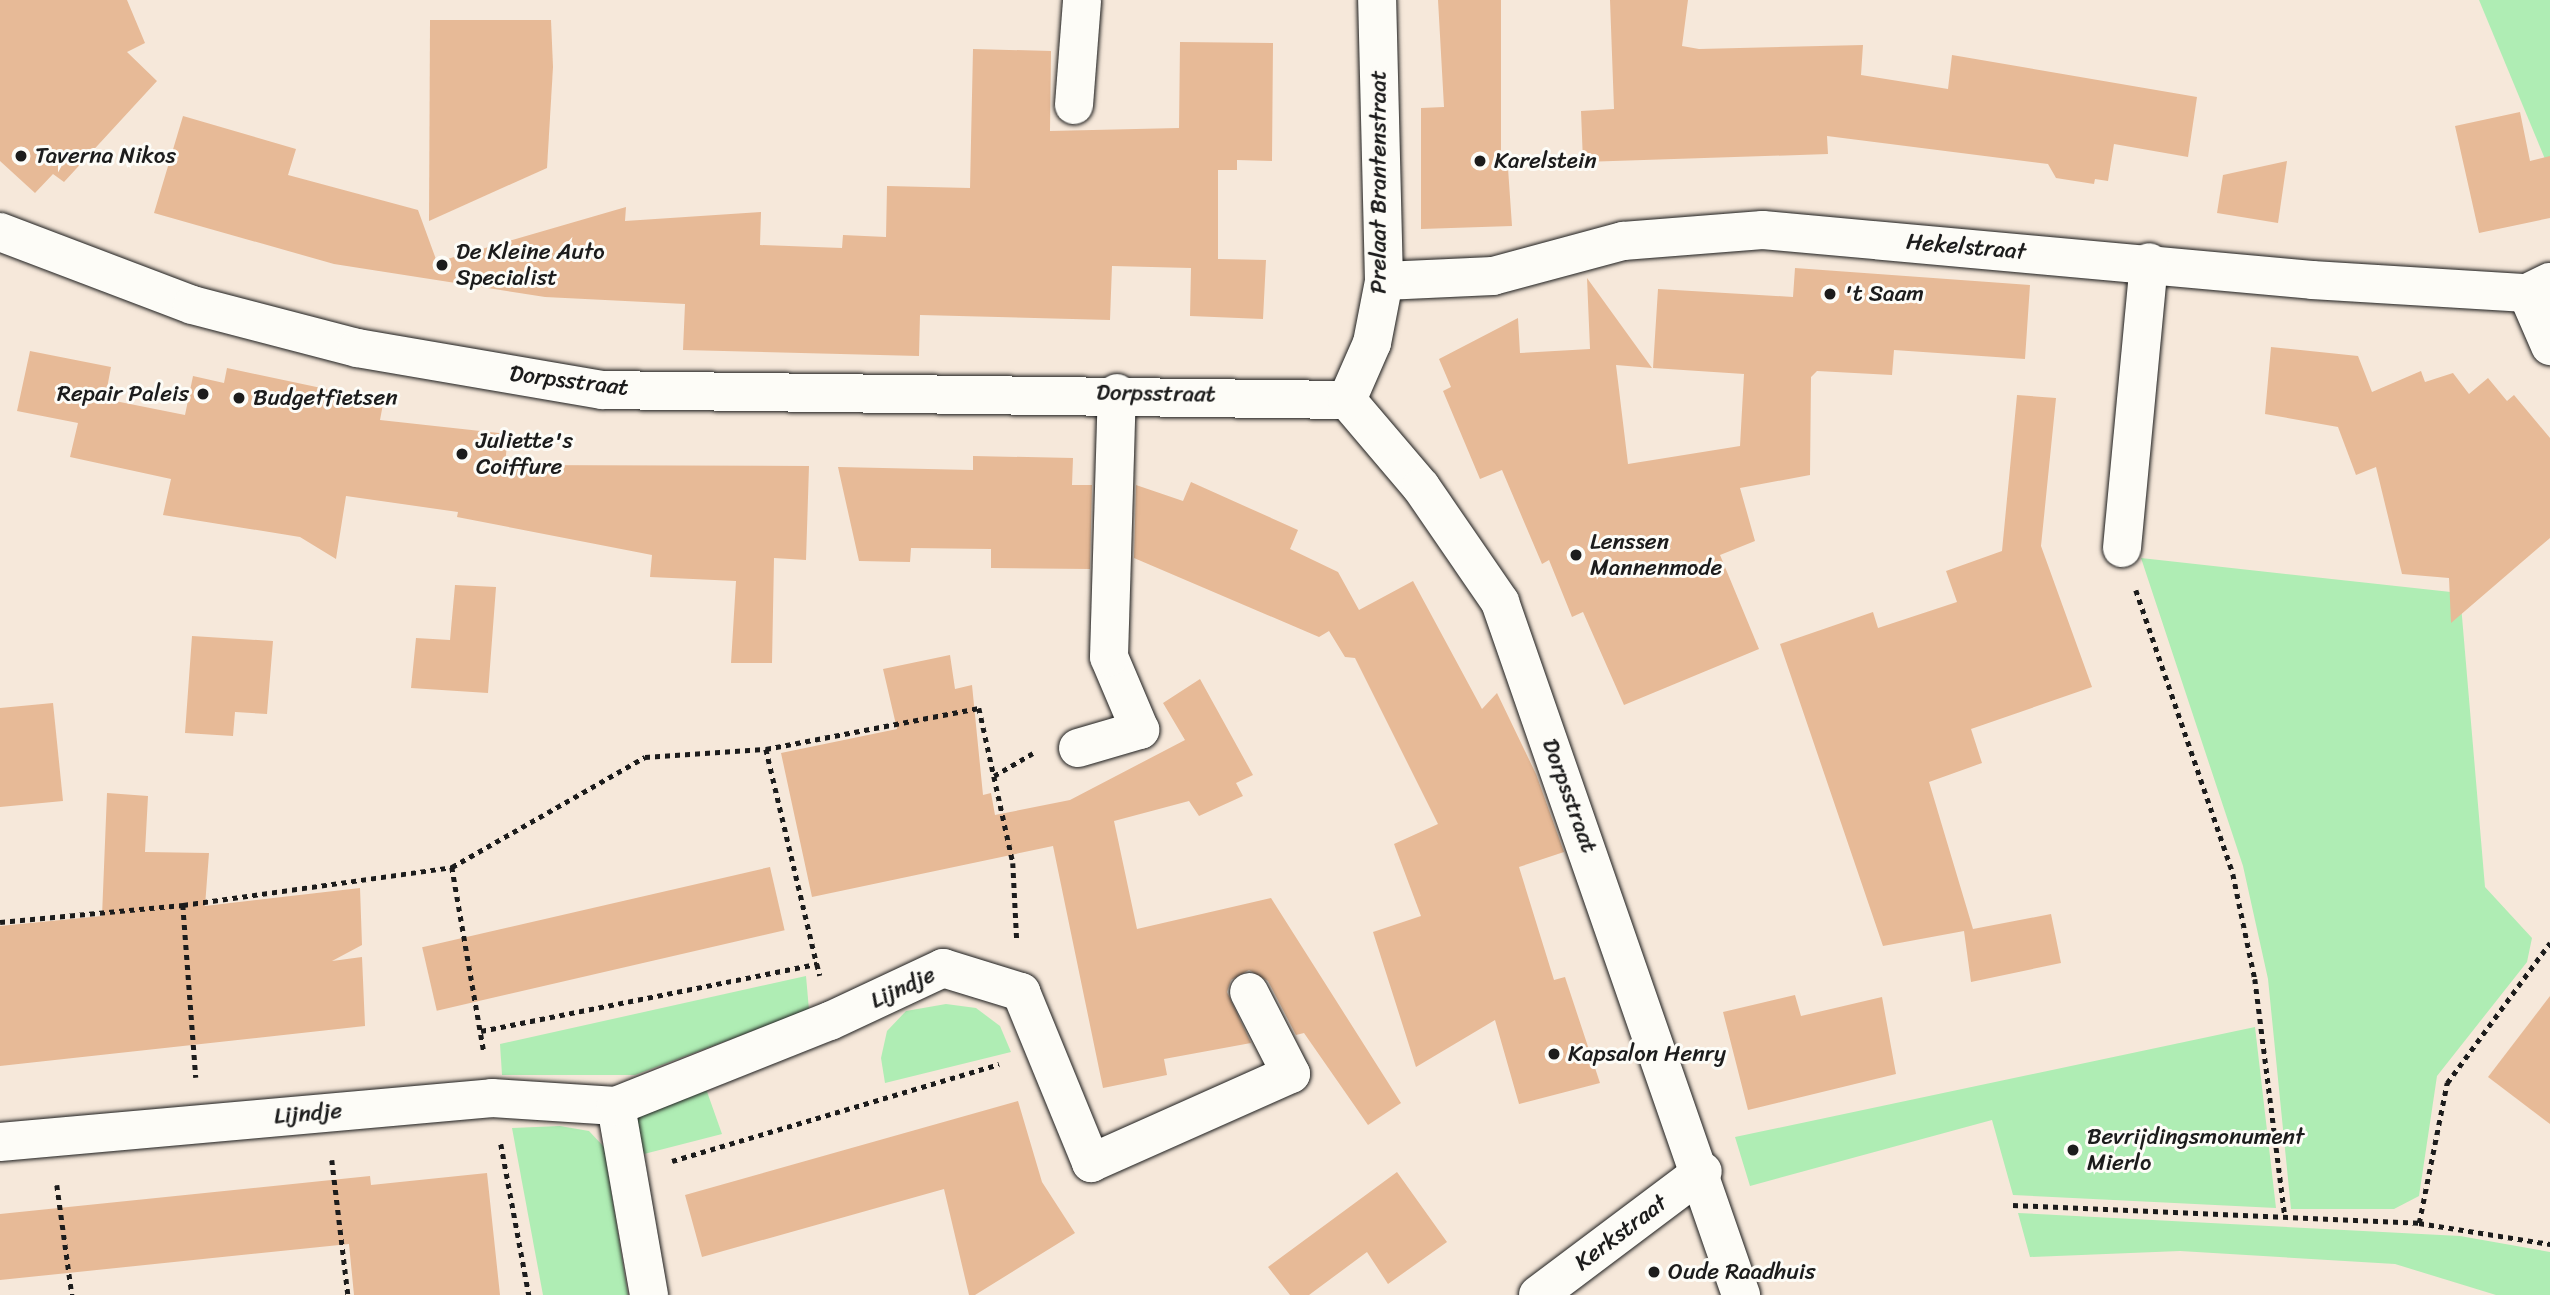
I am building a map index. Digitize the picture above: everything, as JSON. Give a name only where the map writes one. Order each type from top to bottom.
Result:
[{"type":"street","points":[[1074,105],[1082,0]]},
{"type":"street","name":"Prelaat Brantenstraat","points":[[1347,400],[1373,343],[1384,281],[1377,0]]},
{"type":"street","name":"Hekelstraat","points":[[1384,281],[1493,276],[1623,241],[1763,230],[2149,262],[2312,280],[2539,287]]},
{"type":"street","name":"Dorpsstraat","points":[[0,232],[192,305],[344,345],[602,390],[1117,393],[1347,400],[1421,487],[1500,602],[1703,1171],[1741,1295]]},
{"type":"street","points":[[2122,548],[2149,262]]},
{"type":"street","points":[[2539,287],[2550,346]]},
{"type":"street","points":[[1078,748],[1140,730],[1109,657],[1117,393]]},
{"type":"street","name":"Lijndje","points":[[0,1142],[492,1098],[616,1106],[830,1021],[943,968],[1021,992]]},
{"type":"street","points":[[1021,992],[1091,1163],[1291,1074],[1249,992]]},
{"type":"street","points":[[616,1106],[649,1295]]},
{"type":"street","name":"Kerkstraat","points":[[1538,1295],[1703,1171]]},
{"type":"path","points":[[2122,548],[2233,874],[2255,979],[2286,1216]]},
{"type":"path","points":[[0,922],[183,905],[452,867],[645,757],[766,749],[979,708],[1013,863],[1021,992]]},
{"type":"path","points":[[766,749],[830,1021]]},
{"type":"path","points":[[452,867],[529,1295]]},
{"type":"path","points":[[183,905],[200,1124]]},
{"type":"path","points":[[2419,1223],[2447,1083],[2550,943]]},
{"type":"path","points":[[481,1031],[817,964]]},
{"type":"path","points":[[628,1174],[1044,1051]]},
{"type":"path","points":[[326,1113],[348,1295]]},
{"type":"path","points":[[51,1138],[72,1295]]},
{"type":"path","points":[[2013,1205],[2419,1223],[2550,1244]]},
{"type":"green space","points":[[2479,0],[2550,0],[2550,171]]},
{"type":"green space","points":[[2141,558],[2460,593],[2485,887],[2532,938],[2527,962],[2437,1076],[2419,1196],[2394,1209],[2291,1209],[2268,979],[2243,866]]},
{"type":"green space","points":[[806,976],[809,1010],[635,1075],[502,1075],[500,1044]]},
{"type":"green space","points":[[946,1004],[976,1008],[1000,1026],[1011,1052],[885,1083],[881,1058],[887,1031],[906,1011]]},
{"type":"green space","points":[[2255,1027],[2276,1208],[2013,1195],[1992,1120],[1750,1186],[1735,1137]]},
{"type":"green space","points":[[705,1086],[722,1134],[644,1154],[635,1125],[643,1107]]},
{"type":"green space","points":[[560,1126],[589,1131],[604,1147],[628,1295],[543,1295],[512,1128]]},
{"type":"green space","points":[[2018,1213],[2460,1236],[2550,1252],[2550,1295],[2496,1295],[2395,1264],[2180,1251],[2030,1257]]},
{"type":"building","points":[[0,0],[127,0],[145,43],[127,52],[157,81],[64,182],[53,174],[35,193],[0,161]]},
{"type":"building","points":[[1438,0],[1501,0],[1501,168],[1508,168],[1512,226],[1421,229],[1421,108],[1444,107]]},
{"type":"building","points":[[1610,0],[1688,0],[1682,46],[1699,49],[1863,45],[1861,75],[1948,89],[1952,55],[2197,97],[2188,157],[2114,144],[2108,181],[2095,179],[2094,184],[2056,178],[2048,164],[1827,136],[1828,154],[1583,162],[1581,111],[1614,109]]},
{"type":"building","points":[[430,20],[551,20],[553,67],[547,168],[429,221]]},
{"type":"building","points":[[1180,42],[1273,43],[1272,161],[1237,160],[1237,170],[1218,170],[1218,259],[1266,260],[1263,319],[1190,316],[1191,268],[1112,266],[1110,320],[920,315],[919,356],[683,350],[685,304],[545,297],[334,264],[154,213],[183,116],[296,149],[288,175],[418,210],[437,262],[626,207],[625,221],[761,212],[760,245],[842,248],[843,235],[886,237],[887,186],[970,188],[973,49],[1051,51],[1050,131],[1179,128]]},
{"type":"building","points":[[2520,112],[2530,161],[2550,156],[2550,218],[2479,233],[2455,126]]},
{"type":"building","points":[[2287,161],[2278,223],[2217,213],[2223,175]]},
{"type":"building","points":[[1795,268],[2030,285],[2025,359],[1894,350],[1892,375],[1817,371],[1811,377],[1810,475],[1740,488],[1755,541],[1720,555],[1759,649],[1624,705],[1583,612],[1572,617],[1549,560],[1542,564],[1502,470],[1480,479],[1443,391],[1451,387],[1439,359],[1518,318],[1520,353],[1590,349],[1587,278],[1652,368],[1616,365],[1628,464],[1740,446],[1744,374],[1653,368],[1658,289],[1793,297]]},
{"type":"building","points":[[2271,347],[2358,356],[2372,392],[2421,371],[2425,382],[2453,373],[2469,394],[2488,378],[2507,401],[2514,395],[2550,438],[2550,538],[2451,623],[2449,578],[2402,574],[2376,467],[2356,475],[2338,427],[2265,414]]},
{"type":"building","points":[[30,351],[111,367],[105,399],[185,415],[193,376],[224,383],[227,368],[326,389],[383,404],[380,420],[508,434],[505,465],[809,466],[806,560],[774,558],[772,663],[731,663],[736,581],[650,577],[652,555],[457,517],[458,512],[346,496],[336,559],[300,537],[163,515],[171,479],[70,457],[78,423],[17,411]]},
{"type":"building","points":[[2017,395],[2056,398],[2041,546],[2092,687],[1971,729],[1982,763],[1929,782],[1973,929],[2051,914],[2061,963],[1971,982],[1964,931],[1883,946],[1780,644],[1873,612],[1878,628],[1957,602],[1946,571],[2002,551]]},
{"type":"building","points":[[973,456],[1073,458],[1072,485],[1092,485],[1090,569],[991,568],[991,549],[911,548],[910,562],[859,561],[838,467],[973,470]]},
{"type":"building","points":[[1191,482],[1298,530],[1290,549],[1338,572],[1359,610],[1413,581],[1482,709],[1497,693],[1536,774],[1564,852],[1519,867],[1554,980],[1565,977],[1600,1083],[1519,1104],[1495,1020],[1416,1067],[1373,932],[1421,916],[1394,844],[1438,824],[1355,658],[1345,657],[1329,631],[1319,637],[1134,558],[1136,485],[1183,501]]},
{"type":"building","points":[[455,585],[496,587],[488,693],[411,688],[416,638],[450,640]]},
{"type":"building","points":[[192,636],[273,641],[267,714],[235,712],[233,736],[185,733]]},
{"type":"building","points":[[950,655],[955,689],[972,685],[983,795],[991,793],[995,815],[1070,800],[1185,740],[1163,703],[1200,679],[1253,775],[1236,783],[1243,796],[1199,816],[1189,801],[1114,821],[1137,929],[1271,898],[1401,1103],[1368,1125],[1304,1033],[1296,1035],[1268,981],[1249,970],[1231,980],[1227,992],[1251,1043],[1164,1059],[1167,1075],[1103,1088],[1053,846],[812,897],[781,753],[897,729],[883,669]]},
{"type":"building","points":[[53,703],[63,801],[0,807],[0,708]]},
{"type":"building","points":[[107,793],[148,796],[145,852],[209,853],[205,906],[360,888],[362,945],[332,961],[362,957],[365,1026],[0,1066],[0,926],[102,916]]},
{"type":"building","points":[[770,867],[785,930],[437,1011],[422,947]]},
{"type":"building","points":[[1795,995],[1801,1016],[1882,997],[1896,1074],[1748,1110],[1723,1012]]},
{"type":"building","points":[[2550,996],[2550,1124],[2488,1077]]},
{"type":"building","points":[[1018,1101],[1042,1182],[1075,1233],[975,1295],[969,1295],[944,1189],[702,1257],[685,1195]]},
{"type":"building","points":[[1397,1172],[1447,1242],[1388,1284],[1367,1252],[1309,1295],[1290,1295],[1268,1267]]},
{"type":"building","points":[[487,1173],[500,1295],[354,1295],[349,1244],[0,1280],[0,1214],[370,1176],[371,1185]]},
{"type":"place","name":"Taverna Nikos","points":[[21,156]]},
{"type":"place","name":"Karelstein","points":[[1480,161]]},
{"type":"place","name":"De Kleine Auto Specialist","points":[[442,265]]},
{"type":"place","name":"'t Saam","points":[[1830,294]]},
{"type":"place","name":"Repair Paleis","points":[[203,394]]},
{"type":"place","name":"Budgetfietsen","points":[[239,398]]},
{"type":"place","name":"Juliette's Coiffure","points":[[462,454]]},
{"type":"place","name":"Lenssen Mannenmode","points":[[1576,555]]},
{"type":"place","name":"Kapsalon Henry","points":[[1554,1054]]},
{"type":"place","name":"Bevrijdingsmonument Mierlo","points":[[2073,1150]]},
{"type":"place","name":"Oude Raadhuis","points":[[1654,1272]]}]
